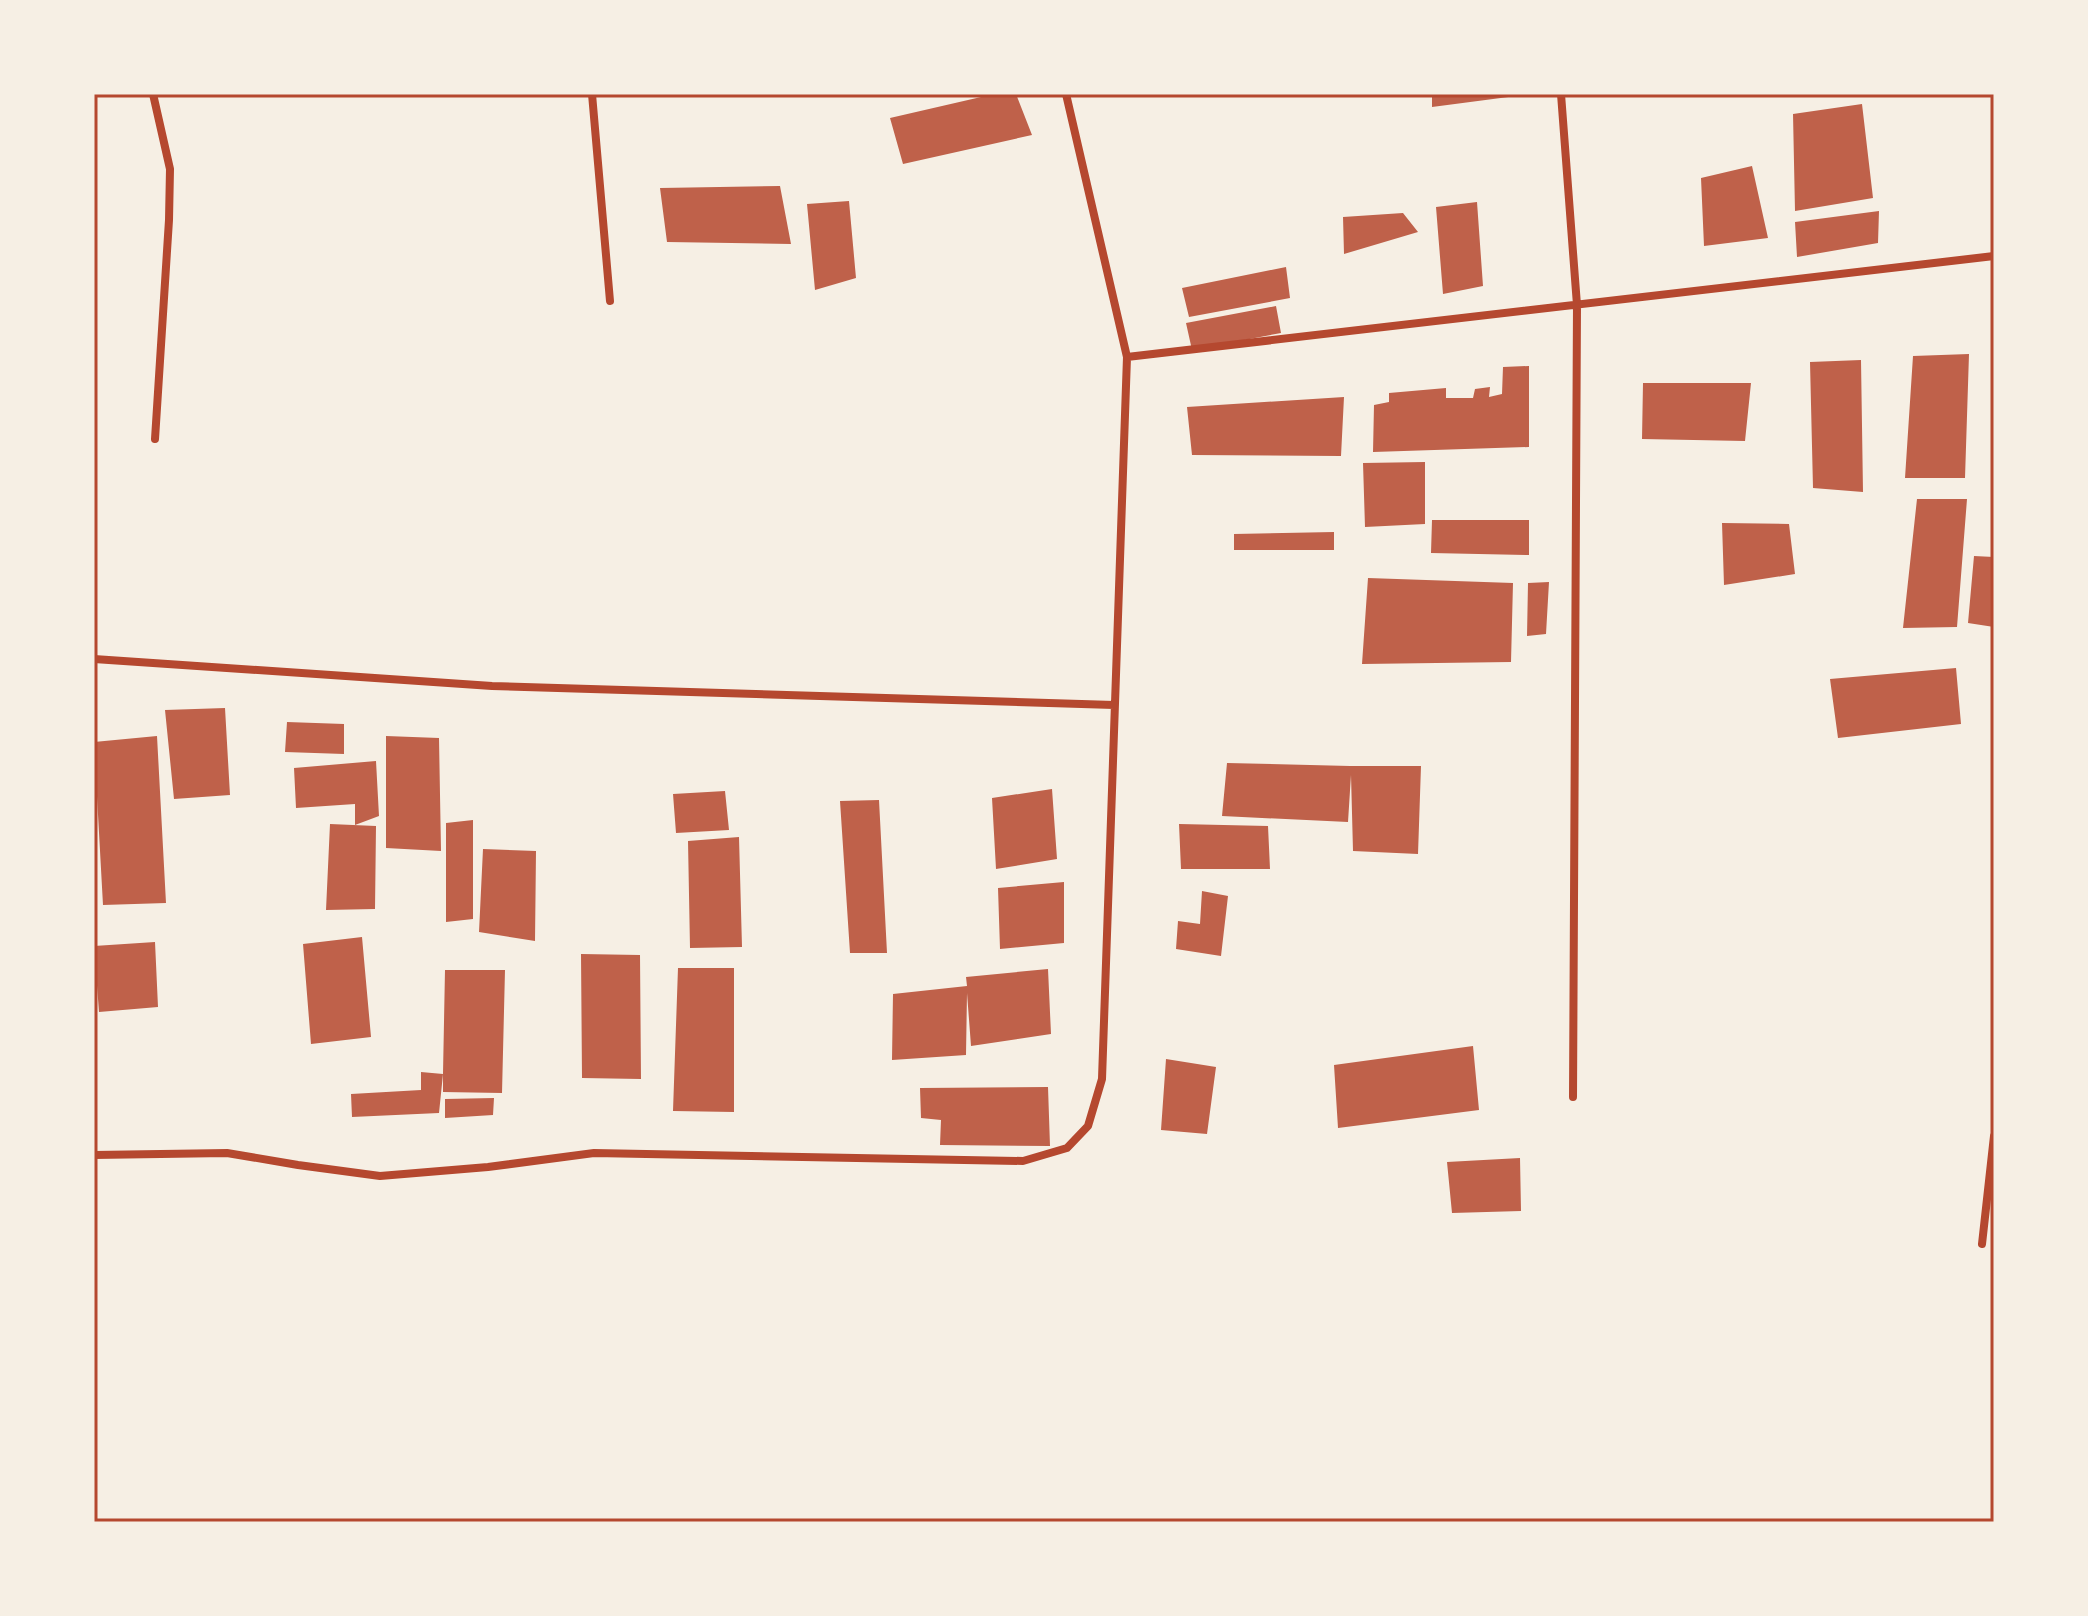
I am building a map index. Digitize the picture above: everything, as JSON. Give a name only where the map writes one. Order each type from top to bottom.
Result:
[{"type":"street","points":[[153,94],[170,169],[155,439]]},
{"type":"street","points":[[592,94],[610,301]]},
{"type":"street","points":[[94,1155],[227,1153],[380,1176],[488,1167],[594,1153],[1023,1161],[1067,1148],[1088,1126],[1102,1079],[1127,357],[1066,94]]},
{"type":"street","points":[[1561,94],[1577,305],[1573,1097]]},
{"type":"street","points":[[1127,357],[1994,256]]},
{"type":"street","points":[[94,659],[492,686],[1114,705]]},
{"type":"street","points":[[1982,1244],[1994,1136]]},
{"type":"building","points":[[994,94],[1016,94],[1032,135],[903,164],[890,118]]},
{"type":"building","points":[[1432,94],[1516,94],[1516,96],[1432,107]]},
{"type":"building","points":[[1862,104],[1873,198],[1795,211],[1793,114]]},
{"type":"building","points":[[1752,166],[1768,238],[1704,246],[1701,178]]},
{"type":"building","points":[[780,186],[791,244],[667,242],[660,188]]},
{"type":"building","points":[[849,201],[856,278],[815,290],[807,204]]},
{"type":"building","points":[[1477,202],[1483,286],[1443,294],[1436,207]]},
{"type":"building","points":[[1879,211],[1878,243],[1797,257],[1795,222]]},
{"type":"building","points":[[1403,213],[1418,232],[1344,254],[1343,217]]},
{"type":"building","points":[[1286,267],[1290,298],[1189,317],[1182,288]]},
{"type":"building","points":[[1276,306],[1281,333],[1192,350],[1186,323]]},
{"type":"building","points":[[1969,354],[1965,478],[1905,478],[1913,356]]},
{"type":"building","points":[[1861,360],[1863,492],[1813,488],[1810,362]]},
{"type":"building","points":[[1529,366],[1529,447],[1373,452],[1374,405],[1389,402],[1389,393],[1446,388],[1446,398],[1473,398],[1475,389],[1490,387],[1489,397],[1502,394],[1503,367]]},
{"type":"building","points":[[1643,383],[1751,383],[1745,441],[1642,439]]},
{"type":"building","points":[[1344,397],[1341,456],[1192,455],[1187,407]]},
{"type":"building","points":[[1425,462],[1425,524],[1365,527],[1363,463]]},
{"type":"building","points":[[1917,499],[1967,499],[1957,627],[1903,628]]},
{"type":"building","points":[[1432,520],[1529,520],[1529,555],[1431,553]]},
{"type":"building","points":[[1722,523],[1789,524],[1795,574],[1724,585]]},
{"type":"building","points":[[1334,532],[1334,550],[1234,550],[1234,534]]},
{"type":"building","points":[[1974,556],[1994,557],[1994,627],[1968,623]]},
{"type":"building","points":[[1368,578],[1513,583],[1511,662],[1362,664]]},
{"type":"building","points":[[1549,582],[1546,634],[1527,636],[1528,583]]},
{"type":"building","points":[[1956,668],[1961,724],[1838,738],[1830,679]]},
{"type":"building","points":[[225,708],[230,795],[174,799],[165,710]]},
{"type":"building","points":[[287,722],[344,724],[344,754],[285,752]]},
{"type":"building","points":[[157,736],[166,903],[103,905],[94,742]]},
{"type":"building","points":[[386,736],[439,738],[441,851],[386,848]]},
{"type":"building","points":[[376,761],[379,816],[355,825],[355,804],[296,808],[294,768]]},
{"type":"building","points":[[1227,763],[1421,766],[1418,854],[1353,851],[1351,775],[1348,822],[1222,816]]},
{"type":"building","points":[[1052,789],[1057,859],[996,869],[992,798]]},
{"type":"building","points":[[725,791],[729,830],[676,833],[673,794]]},
{"type":"building","points":[[879,800],[887,953],[850,953],[840,801]]},
{"type":"building","points":[[473,820],[473,919],[446,922],[446,823]]},
{"type":"building","points":[[330,824],[376,826],[375,909],[326,910]]},
{"type":"building","points":[[1179,824],[1268,826],[1270,869],[1181,869]]},
{"type":"building","points":[[739,837],[742,947],[690,948],[688,841]]},
{"type":"building","points":[[483,849],[536,851],[535,941],[479,932]]},
{"type":"building","points":[[1064,882],[1064,943],[1000,949],[998,888]]},
{"type":"building","points":[[1202,891],[1228,896],[1221,956],[1176,949],[1178,921],[1200,924]]},
{"type":"building","points":[[362,937],[371,1037],[311,1044],[303,944]]},
{"type":"building","points":[[155,942],[158,1007],[99,1012],[94,946]]},
{"type":"building","points":[[581,954],[640,955],[641,1079],[582,1078]]},
{"type":"building","points":[[678,968],[734,968],[734,1112],[673,1111]]},
{"type":"building","points":[[1048,969],[1051,1034],[971,1046],[967,993],[966,1055],[892,1060],[893,994],[967,986],[966,977]]},
{"type":"building","points":[[445,970],[505,970],[502,1093],[443,1092]]},
{"type":"building","points":[[1473,1046],[1479,1110],[1338,1128],[1334,1065]]},
{"type":"building","points":[[1166,1059],[1216,1067],[1207,1134],[1161,1130]]},
{"type":"building","points":[[421,1072],[443,1074],[439,1113],[352,1117],[351,1094],[421,1090]]},
{"type":"building","points":[[1048,1087],[1050,1146],[940,1145],[941,1120],[921,1118],[920,1088]]},
{"type":"building","points":[[494,1098],[493,1115],[445,1118],[445,1099]]},
{"type":"building","points":[[1520,1158],[1521,1211],[1452,1213],[1447,1162]]}]
